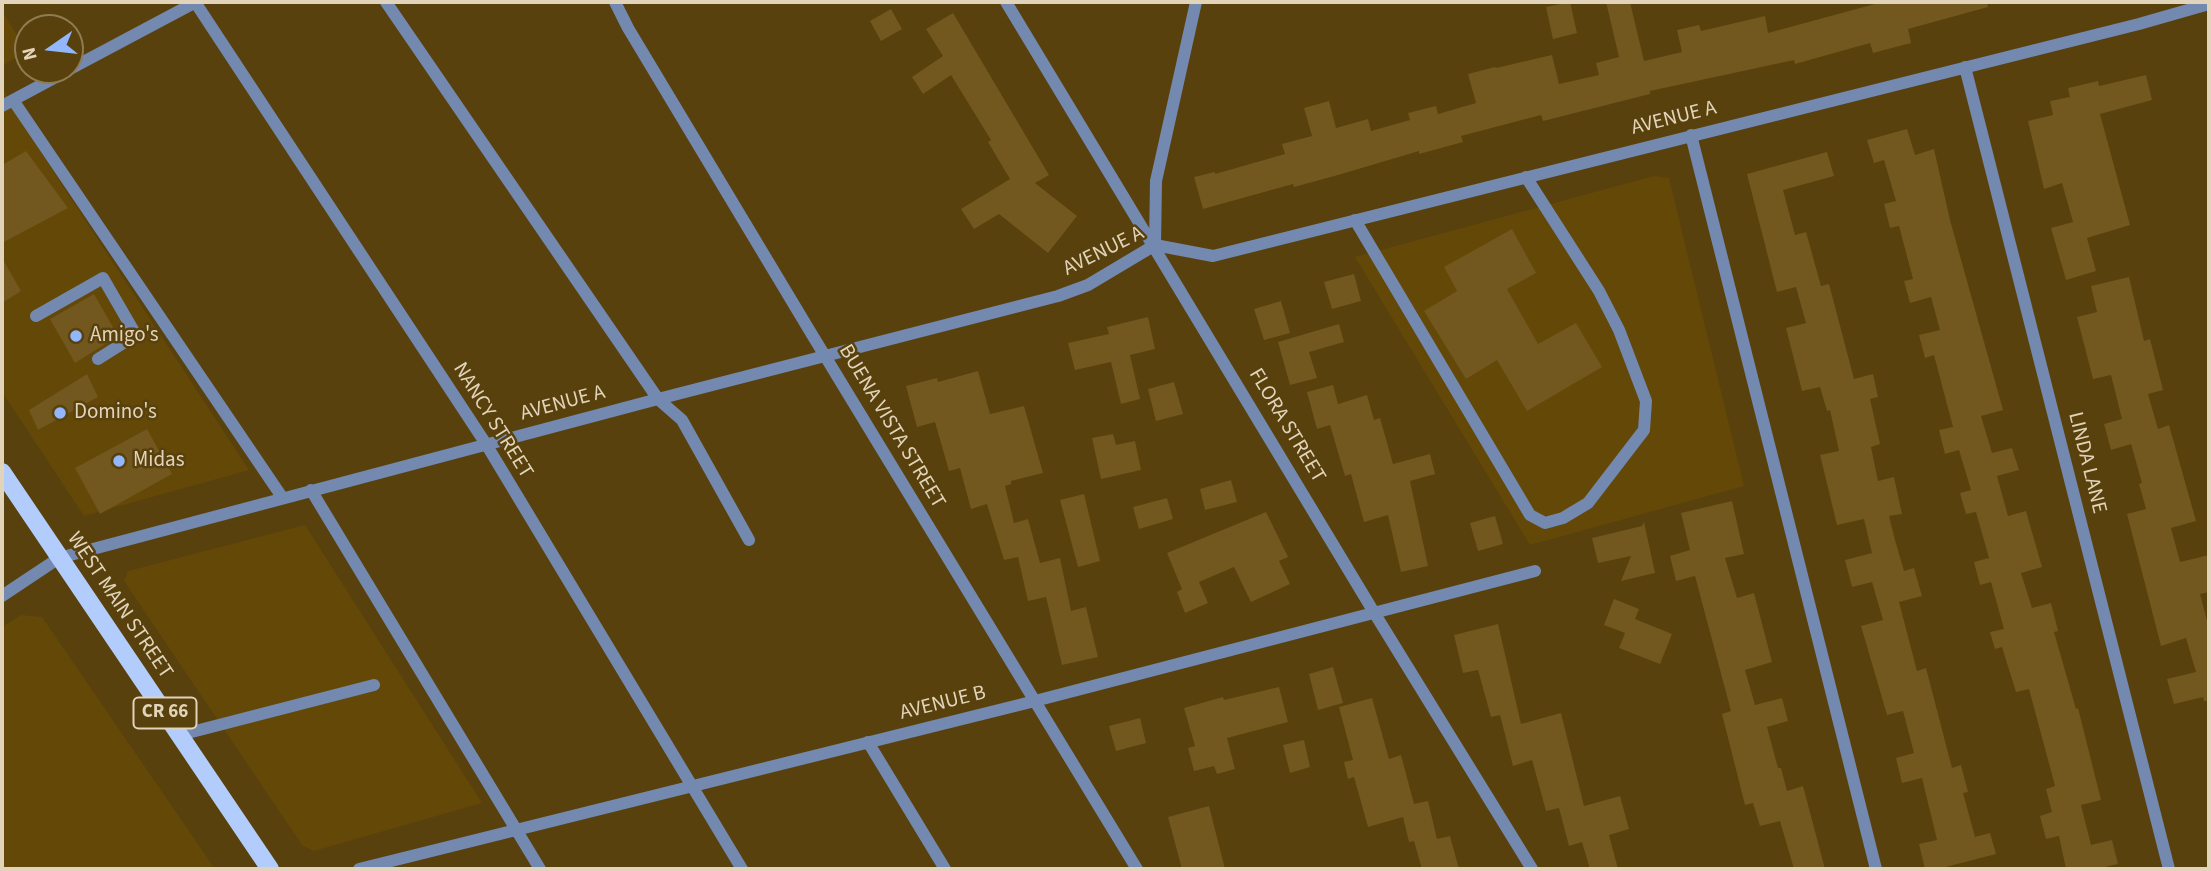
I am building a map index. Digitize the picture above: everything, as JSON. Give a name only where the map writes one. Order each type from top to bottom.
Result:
[{"type":"main road","name":"WEST MAIN STREET","points":[[2,472],[270,869]]},
{"type":"street","points":[[84,62],[195,2]]},
{"type":"street","name":"NANCY STREET","points":[[195,2],[486,444],[742,869]]},
{"type":"street","points":[[386,2],[658,399],[681,421],[749,540]]},
{"type":"street","name":"BUENA VISTA STREET","points":[[615,2],[628,28],[1137,869]]},
{"type":"street","name":"FLORA STREET","points":[[1006,2],[1532,869]]},
{"type":"street","points":[[1155,245],[1156,181],[1196,2]]},
{"type":"street","name":"AVENUE A","points":[[2,596],[60,558],[1058,296],[1088,285],[1155,245],[1213,256],[2139,24],[2209,4]]},
{"type":"street","name":"LINDA LANE","points":[[1965,67],[2169,869]]},
{"type":"street","points":[[43,84],[8,103],[282,498]]},
{"type":"street","points":[[1691,135],[1876,869]]},
{"type":"street","points":[[1356,220],[1530,515],[1545,523],[1563,518],[1588,503],[1644,430],[1646,401],[1619,330],[1599,291],[1526,177]]},
{"type":"street","points":[[36,316],[103,278],[135,335],[98,359]]},
{"type":"street","points":[[311,490],[540,869]]},
{"type":"street","name":"AVENUE B","points":[[359,869],[1035,701],[1535,571]]},
{"type":"street","points":[[180,735],[374,685]]},
{"type":"street","points":[[868,742],[945,869]]},
{"type":"shaded area","points":[[2,11],[14,30],[14,59],[2,66]]},
{"type":"shaded area","points":[[2,86],[19,119],[249,470],[84,516],[2,392]]},
{"type":"shaded area","points":[[1654,176],[1669,178],[1744,486],[1530,545],[1355,257]]},
{"type":"shaded area","points":[[305,525],[482,803],[314,851],[302,845],[124,581],[128,571]]},
{"type":"shaded area","points":[[21,615],[42,617],[215,869],[2,869],[2,627]]},
{"type":"building","points":[[1570,2],[1577,33],[1553,39],[1546,7]]},
{"type":"building","points":[[1606,2],[1630,2],[1644,61],[1682,52],[1677,30],[1699,25],[1701,31],[1765,16],[1768,33],[1882,2],[1987,2],[1988,7],[1908,29],[1911,43],[1873,53],[1870,43],[1795,64],[1794,60],[1650,91],[1650,94],[1543,121],[1541,115],[1461,136],[1463,142],[1419,154],[1419,151],[1294,187],[1293,184],[1203,209],[1194,177],[1215,174],[1285,154],[1282,144],[1312,136],[1304,108],[1329,101],[1336,128],[1368,119],[1371,131],[1410,120],[1408,113],[1436,106],[1438,114],[1476,103],[1468,74],[1495,67],[1552,55],[1559,84],[1599,75],[1596,63],[1619,57]]},
{"type":"building","points":[[891,9],[902,29],[881,41],[870,21]]},
{"type":"building","points":[[953,13],[1049,175],[1035,183],[1077,216],[1048,253],[999,214],[974,229],[961,209],[1010,179],[988,142],[991,140],[951,75],[923,94],[912,77],[943,56],[926,29]]},
{"type":"building","points":[[2146,75],[2152,100],[2100,114],[2130,225],[2087,238],[2096,271],[2066,280],[2051,228],[2073,222],[2062,183],[2044,189],[2028,121],[2053,115],[2050,101],[2070,97],[2068,88],[2098,81],[2099,86]]},
{"type":"building","points":[[1907,129],[1915,155],[1934,149],[1950,220],[2003,410],[1981,416],[1992,453],[2012,448],[2019,470],[1997,476],[2008,516],[2026,511],[2042,567],[2021,573],[2032,608],[2051,603],[2058,631],[2054,632],[2076,709],[2078,708],[2101,800],[2081,805],[2091,845],[2112,840],[2118,864],[2096,869],[2066,869],[2059,836],[2046,839],[2040,816],[2052,812],[2046,789],[2055,786],[2029,689],[2016,692],[2002,647],[1995,649],[1990,632],[2004,629],[1991,582],[1980,585],[1974,562],[1989,558],[1976,512],[1966,514],[1960,493],[1971,490],[1959,450],[1945,454],[1939,430],[1953,427],[1934,355],[1925,358],[1919,335],[1940,330],[1931,297],[1910,303],[1904,281],[1913,279],[1899,226],[1890,228],[1884,204],[1896,201],[1884,160],[1874,163],[1867,140]]},
{"type":"building","points":[[26,151],[68,208],[2,243],[2,165]]},
{"type":"building","points":[[1827,152],[1834,176],[1783,190],[1795,235],[1806,232],[1821,286],[1829,284],[1854,379],[1873,374],[1878,397],[1870,399],[1880,444],[1871,447],[1878,481],[1894,477],[1902,514],[1889,516],[1904,571],[1914,568],[1922,596],[1899,602],[1917,671],[1926,668],[1952,768],[1961,765],[1968,792],[1963,793],[1975,837],[1990,833],[1996,854],[1938,869],[1925,869],[1919,844],[1937,840],[1922,778],[1902,783],[1896,758],[1914,753],[1903,711],[1887,715],[1861,626],[1883,620],[1872,582],[1852,587],[1845,560],[1872,553],[1864,519],[1837,525],[1820,455],[1839,451],[1830,410],[1827,411],[1820,387],[1802,391],[1786,328],[1806,323],[1796,287],[1777,292],[1747,174]]},
{"type":"building","points":[[1512,229],[1536,273],[1507,289],[1538,344],[1576,323],[1602,367],[1527,411],[1497,360],[1466,379],[1424,311],[1457,291],[1444,267]]},
{"type":"building","points":[[2,258],[21,291],[2,303]]},
{"type":"building","points":[[1354,274],[1361,301],[1332,309],[1324,282]]},
{"type":"building","points":[[2129,277],[2144,341],[2150,339],[2163,390],[2148,394],[2158,429],[2169,425],[2196,521],[2171,528],[2180,562],[2209,555],[2209,592],[2200,594],[2209,628],[2209,701],[2204,701],[2203,697],[2174,704],[2167,679],[2196,672],[2186,638],[2161,646],[2127,514],[2146,509],[2139,484],[2142,483],[2131,444],[2111,450],[2104,424],[2122,419],[2111,375],[2093,379],[2077,317],[2097,312],[2091,286]]},
{"type":"building","points":[[94,294],[118,336],[75,363],[50,319]]},
{"type":"building","points":[[1281,301],[1290,333],[1264,340],[1254,309]]},
{"type":"building","points":[[1148,317],[1155,349],[1130,355],[1140,399],[1121,404],[1111,362],[1075,370],[1068,343],[1109,334],[1107,327]]},
{"type":"building","points":[[1339,324],[1344,342],[1309,352],[1317,378],[1290,385],[1278,342]]},
{"type":"building","points":[[978,371],[990,414],[1024,406],[1043,473],[1011,481],[1011,484],[1005,486],[1014,523],[1028,519],[1040,563],[1060,558],[1071,611],[1086,607],[1098,657],[1062,665],[1046,597],[1028,601],[1018,557],[1004,560],[987,504],[971,509],[960,468],[949,471],[935,422],[917,427],[906,386],[937,378],[938,382]]},
{"type":"building","points":[[87,374],[98,397],[38,430],[29,410]]},
{"type":"building","points":[[1174,382],[1183,414],[1156,421],[1148,389]]},
{"type":"building","points":[[1333,385],[1338,404],[1367,395],[1374,420],[1380,418],[1393,464],[1430,454],[1435,474],[1410,481],[1428,566],[1401,572],[1388,515],[1364,522],[1351,474],[1345,476],[1330,425],[1317,429],[1307,392]]},
{"type":"building","points":[[147,429],[172,474],[100,514],[75,468]]},
{"type":"building","points":[[1113,434],[1116,445],[1135,441],[1141,470],[1101,479],[1092,438]]},
{"type":"building","points":[[1231,480],[1237,502],[1205,510],[1200,489]]},
{"type":"building","points":[[1084,494],[1100,561],[1078,567],[1060,500]]},
{"type":"building","points":[[1167,498],[1173,519],[1139,529],[1133,507]]},
{"type":"building","points":[[1732,501],[1744,554],[1725,558],[1737,598],[1754,593],[1772,662],[1745,670],[1755,705],[1782,698],[1788,721],[1767,727],[1787,791],[1803,786],[1825,869],[1794,869],[1780,821],[1760,826],[1753,803],[1745,805],[1722,714],[1731,711],[1695,576],[1676,581],[1670,556],[1690,550],[1681,513]]},
{"type":"building","points":[[1266,512],[1288,557],[1279,561],[1290,584],[1251,602],[1234,567],[1199,582],[1208,603],[1185,613],[1177,592],[1182,589],[1167,553]]},
{"type":"building","points":[[1495,516],[1503,544],[1478,551],[1470,523]]},
{"type":"building","points":[[1644,522],[1655,573],[1621,581],[1631,556],[1598,563],[1592,538],[1642,526]]},
{"type":"building","points":[[1614,599],[1639,609],[1635,619],[1672,634],[1660,664],[1619,648],[1625,633],[1604,625]]},
{"type":"building","points":[[1498,624],[1521,724],[1561,713],[1584,806],[1620,796],[1629,829],[1609,835],[1618,869],[1590,869],[1582,842],[1569,846],[1559,808],[1546,811],[1532,760],[1513,766],[1500,715],[1491,717],[1478,670],[1463,673],[1454,635]]},
{"type":"building","points":[[1333,667],[1343,703],[1318,710],[1309,674]]},
{"type":"building","points":[[1279,687],[1288,722],[1227,738],[1235,769],[1217,774],[1214,766],[1194,771],[1188,748],[1195,746],[1184,708],[1223,697],[1224,700]]},
{"type":"building","points":[[1372,698],[1389,759],[1401,755],[1414,804],[1428,801],[1437,839],[1450,836],[1459,869],[1422,869],[1414,841],[1409,842],[1403,817],[1368,827],[1354,777],[1348,779],[1344,762],[1353,760],[1339,707]]},
{"type":"building","points":[[1140,718],[1146,743],[1116,751],[1109,726]]},
{"type":"building","points":[[1304,740],[1310,767],[1290,773],[1283,745]]},
{"type":"building","points":[[1209,806],[1225,869],[1182,869],[1168,817]]},
{"type":"place","name":"Amigo's","points":[[76,336]]},
{"type":"place","name":"Domino's","points":[[60,413]]},
{"type":"place","name":"Midas","points":[[119,461]]}]
